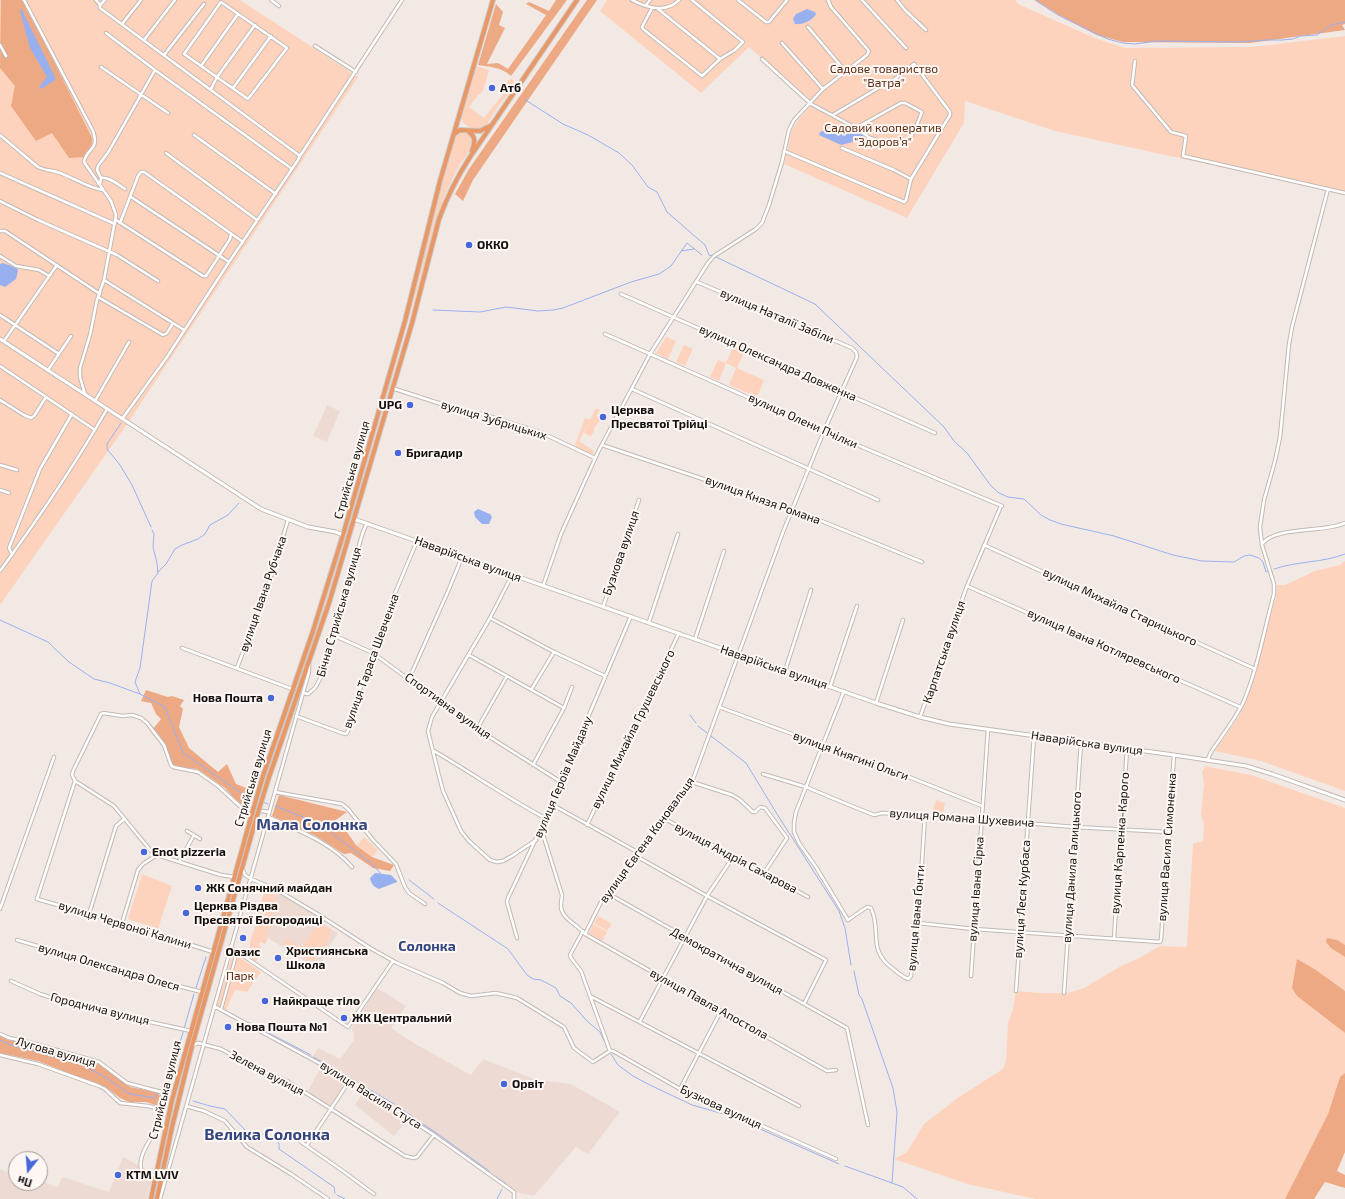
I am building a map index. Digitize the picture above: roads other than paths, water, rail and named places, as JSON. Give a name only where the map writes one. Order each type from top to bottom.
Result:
[{"type":"highway","name":"Стрийська вулиця","points":[[151,1199],[167,1119],[234,877],[262,779],[292,689],[314,630],[343,535],[406,321],[437,192],[493,0]]},
{"type":"highway","points":[[470,157],[577,0]]},
{"type":"highway","points":[[453,134],[460,130],[480,131],[492,124]]},
{"type":"highway","points":[[467,131],[473,136],[475,142],[470,157]]},
{"type":"highway","name":"Стрийська вулиця","points":[[160,1199],[172,1127],[192,1046],[255,822],[329,604],[412,323],[439,220],[454,185],[470,157]]},
{"type":"street","points":[[24,0],[93,131],[96,141],[84,159],[84,162],[100,184],[114,208],[115,222],[104,280],[80,368],[80,376],[85,394]]},
{"type":"street","points":[[96,0],[100,4],[100,8],[211,88],[300,156]]},
{"type":"street","points":[[100,4],[105,0]]},
{"type":"street","points":[[122,24],[141,0]]},
{"type":"street","points":[[144,40],[175,0]]},
{"type":"street","points":[[271,0],[279,6]]},
{"type":"street","points":[[122,419],[167,358],[402,0]]},
{"type":"street","points":[[632,0],[658,9],[675,4],[679,0]]},
{"type":"street","points":[[646,5],[650,0]]},
{"type":"street","points":[[652,8],[642,27],[702,76],[720,59],[735,50],[743,42],[692,0]]},
{"type":"street","points":[[738,0],[766,22],[769,22],[787,0]]},
{"type":"street","points":[[543,586],[561,534],[595,458],[650,354],[714,256],[756,230],[762,223],[770,205],[782,162],[788,130],[794,120],[811,104],[823,89],[867,55],[869,51],[831,7],[828,0]]},
{"type":"street","points":[[862,0],[906,48]]},
{"type":"street","points":[[897,0],[926,30]]},
{"type":"street","points":[[221,2],[255,25],[287,48],[248,99],[184,54],[221,2]]},
{"type":"street","points":[[164,55],[204,4]]},
{"type":"street","points":[[658,9],[720,59]]},
{"type":"street","points":[[201,66],[238,14]]},
{"type":"street","points":[[211,88],[217,77],[255,25]]},
{"type":"street","points":[[808,27],[846,72]]},
{"type":"street","points":[[106,33],[292,169]]},
{"type":"street","points":[[233,88],[271,36]]},
{"type":"street","points":[[782,43],[823,89]]},
{"type":"street","points":[[0,45],[6,56]]},
{"type":"street","points":[[315,46],[356,72]]},
{"type":"street","points":[[762,59],[811,104],[856,128],[870,138],[899,146],[907,142],[922,112],[905,103],[901,103],[856,128]]},
{"type":"street","points":[[1136,61],[1132,85],[1171,132],[1186,136],[1183,156],[1345,193]]},
{"type":"street","points":[[784,151],[902,202],[906,200],[912,179],[950,115],[950,112],[914,64],[890,83],[880,87],[833,115]]},
{"type":"street","points":[[101,66],[168,113]]},
{"type":"street","points":[[100,184],[100,178],[97,170],[98,166],[155,70]]},
{"type":"street","points":[[0,135],[38,167],[61,173],[103,190]]},
{"type":"street","points":[[194,135],[276,194]]},
{"type":"street","points":[[842,148],[912,179]]},
{"type":"street","points":[[166,153],[257,220]]},
{"type":"street","points":[[120,223],[138,176],[141,172],[144,172],[243,242]]},
{"type":"street","points":[[0,173],[120,223],[203,276],[206,276],[230,239],[231,234]]},
{"type":"street","points":[[100,178],[104,177],[125,190]]},
{"type":"street","points":[[1208,760],[1210,753],[1240,707],[1255,669],[1274,589],[1272,577],[1262,545],[1260,527],[1262,512],[1280,437],[1291,333],[1328,189]]},
{"type":"street","points":[[130,197],[229,262]]},
{"type":"street","points":[[0,201],[109,252],[144,271],[158,281]]},
{"type":"street","points":[[0,231],[5,231],[99,295],[163,335],[167,333],[173,323]]},
{"type":"street","points":[[0,256],[16,266],[39,270],[49,276]]},
{"type":"street","points":[[4,341],[57,266]]},
{"type":"street","points":[[104,280],[184,330]]},
{"type":"street","name":"вулиця Наталії Забіли","points":[[697,282],[852,348],[856,352]]},
{"type":"street","name":"вулиця Олександра Довженка","points":[[621,294],[935,433]]},
{"type":"street","points":[[0,315],[58,354]]},
{"type":"street","name":"вулиця Олени Пчілки","points":[[605,334],[824,431],[1001,506]]},
{"type":"street","points":[[48,370],[71,336]]},
{"type":"street","points":[[0,339],[261,509],[308,527],[336,532],[343,535]]},
{"type":"street","points":[[95,401],[129,342]]},
{"type":"street","name":"вулиця Євгена Коновальця","points":[[585,934],[602,900],[665,820],[692,782],[783,532],[824,431],[857,357],[856,352]]},
{"type":"street","points":[[0,366],[95,430]]},
{"type":"street","name":"вулиця Зубрицьких","points":[[392,388],[472,414],[482,414],[542,433],[595,458]]},
{"type":"street","points":[[632,389],[878,500]]},
{"type":"street","points":[[0,400],[31,418],[34,416],[46,397]]},
{"type":"street","points":[[0,570],[31,529],[89,441],[107,409]]},
{"type":"street","points":[[12,554],[9,548],[40,469],[72,414]]},
{"type":"street","name":"вулиця Князя Романа","points":[[602,444],[792,509],[922,562]]},
{"type":"street","points":[[0,465],[17,470]]},
{"type":"street","points":[[0,490],[9,493]]},
{"type":"street","name":"Бузкова вулиця","points":[[603,607],[639,500]]},
{"type":"street","name":"Карпатська вулиця","points":[[920,717],[967,586],[1001,506]]},
{"type":"street","name":"Наварійська вулиця","points":[[354,518],[844,692],[920,717],[949,724],[1174,754],[1208,760],[1259,770],[1345,800]]},
{"type":"street","name":"вулиця Івана Рубчака","points":[[237,668],[268,583],[288,520]]},
{"type":"street","name":"Бічна Стрийська вулиця","points":[[304,693],[308,694],[319,683],[363,532],[367,523]]},
{"type":"street","points":[[1262,545],[1268,538],[1276,534],[1345,523]]},
{"type":"street","points":[[649,622],[678,534]]},
{"type":"street","name":"вулиця Тараса Шевченка","points":[[296,716],[346,734],[352,722],[364,676],[374,653],[390,605],[417,541]]},
{"type":"street","name":"вулиця Михайла Старицького","points":[[984,545],[1255,669]]},
{"type":"street","points":[[695,639],[724,551]]},
{"type":"street","points":[[409,679],[462,557]]},
{"type":"street","points":[[510,574],[509,581],[490,618],[470,655],[432,717],[429,727],[443,791],[459,829],[469,840],[490,860],[497,862],[503,861],[536,840]]},
{"type":"street","name":"вулиця Івана Котляревського","points":[[967,586],[1240,707]]},
{"type":"street","points":[[785,671],[811,590]]},
{"type":"street","points":[[830,687],[857,606]]},
{"type":"street","name":"вулиця Героїв Майдану","points":[[517,938],[507,902],[508,898],[536,840],[631,616]]},
{"type":"street","points":[[490,618],[554,652],[605,676]]},
{"type":"street","points":[[876,703],[903,620]]},
{"type":"street","name":"вулиця Михайла Грушевського","points":[[587,825],[679,633]]},
{"type":"street","name":"Спортивна вулиця","points":[[333,635],[374,653],[477,729],[561,782]]},
{"type":"street","name":"вулиця Івана Рубчака","points":[[182,648],[292,689]]},
{"type":"street","points":[[532,690],[554,652]]},
{"type":"street","points":[[470,655],[564,708]]},
{"type":"street","points":[[160,1199],[186,1106],[201,1044],[232,948],[296,716],[304,693],[309,672],[309,660]]},
{"type":"street","points":[[477,729],[507,676]]},
{"type":"street","points":[[533,765],[564,708],[572,687]]},
{"type":"street","points":[[806,787],[844,692]]},
{"type":"street","name":"вулиця Княгині Ольги","points":[[719,707],[909,776],[982,806]]},
{"type":"street","points":[[234,877],[221,875],[157,855],[151,851],[114,806],[75,781],[72,775],[73,771],[101,714],[107,713],[123,716],[132,715],[141,718],[147,723],[164,745],[173,767],[198,772],[218,786],[242,808],[269,812]]},
{"type":"street","name":"вулиця Івана Сірка","points":[[970,976],[988,729]]},
{"type":"street","name":"вулиця Леся Курбаса","points":[[1016,991],[1034,736]]},
{"type":"street","name":"вулиця Данила Галицького","points":[[1064,993],[1081,742]]},
{"type":"street","name":"вулиця Карпенка-Карого","points":[[1114,938],[1126,748]]},
{"type":"street","points":[[434,751],[545,818]]},
{"type":"street","name":"вулиця Василя Симоненка","points":[[1114,938],[1158,942],[1161,940],[1174,754]]},
{"type":"street","points":[[0,909],[54,757]]},
{"type":"street","name":"вулиця Романа Шухевича","points":[[763,774],[806,787],[871,814],[882,813],[925,815],[1075,827],[1168,832]]},
{"type":"street","name":"вулиця Червоної Калини","points":[[75,781],[36,899],[122,923],[213,952]]},
{"type":"street","points":[[692,782],[732,795],[739,799],[753,812],[760,807],[766,808],[787,838],[764,873]]},
{"type":"street","name":"вулиця Івана Ґонти","points":[[806,787],[796,812],[794,823],[794,832],[799,843],[816,867],[848,920],[867,907],[871,908],[876,934],[876,947],[879,955],[884,962],[908,979],[911,976],[918,923],[925,815]]},
{"type":"street","points":[[275,792],[342,804],[396,864],[409,893],[425,904]]},
{"type":"street","points":[[551,804],[639,853]]},
{"type":"street","points":[[268,817],[317,839],[347,861],[352,867]]},
{"type":"street","points":[[89,914],[116,826],[124,819]]},
{"type":"street","name":"вулиця Андрія Сахарова","points":[[665,820],[808,896]]},
{"type":"street","name":"вулиця Павла Апостола","points":[[541,828],[562,895],[561,905],[563,913],[585,934],[827,1071],[836,1070]]},
{"type":"street","points":[[187,830],[200,839]]},
{"type":"street","points":[[179,862],[194,835]]},
{"type":"street","points":[[122,923],[138,870],[143,864],[157,855]]},
{"type":"street","points":[[636,856],[706,896],[826,960],[804,1004]]},
{"type":"street","points":[[640,1021],[706,896],[733,857]]},
{"type":"street","points":[[242,868],[246,875],[251,879],[277,890],[393,961],[443,983],[460,993],[471,996],[496,993],[517,998],[564,1027],[574,1048],[592,1062],[610,1051],[581,971],[571,958],[570,954],[583,931]]},
{"type":"street","points":[[239,880],[242,876],[246,875]]},
{"type":"street","name":"Демократична вулиця","points":[[607,894],[847,1028],[868,1126]]},
{"type":"street","points":[[918,923],[974,929],[1114,938]]},
{"type":"street","name":"вулиця Олександра Олеся","points":[[17,940],[143,977],[202,992]]},
{"type":"street","points":[[232,948],[348,1027],[393,961]]},
{"type":"street","points":[[220,1010],[237,952]]},
{"type":"street","name":"Городнича вулиця","points":[[11,981],[40,994],[78,1006],[191,1031]]},
{"type":"street","points":[[590,996],[699,1052],[799,1106]]},
{"type":"street","name":"вулиця Василя Стуса","points":[[214,1006],[350,1080],[434,1135],[514,1192],[514,1199]]},
{"type":"street","points":[[680,1089],[721,1011]]},
{"type":"street","name":"Лугова вулиця","points":[[0,1034],[9,1038],[99,1062],[127,1083],[161,1092],[163,1096],[153,1134],[140,1159],[141,1169],[145,1173],[156,1176]]},
{"type":"street","points":[[195,1035],[196,1040],[201,1044]]},
{"type":"street","points":[[192,1046],[196,1043],[201,1044]]},
{"type":"street","name":"Зелена вулиця","points":[[201,1044],[221,1049],[258,1069],[287,1081],[330,1110],[405,1156],[411,1158],[420,1155],[434,1135]]},
{"type":"street","name":"Бузкова вулиця","points":[[610,1051],[613,1051],[680,1089],[836,1159]]},
{"type":"street","name":"Лугова вулиця","points":[[0,1055],[38,1064],[99,1086],[105,1089],[120,1103],[160,1109]]},
{"type":"street","points":[[307,1145],[350,1080]]},
{"type":"street","points":[[186,1106],[204,1111],[225,1121],[247,1147],[328,1199]]},
{"type":"street","points":[[291,1135],[374,1194]]},
{"type":"water","points":[[21,8],[55,77],[55,80],[41,89],[39,87],[47,77],[30,48],[20,11]]},
{"type":"water","points":[[807,9],[815,12],[816,14],[807,22],[795,24],[793,19],[796,14]]},
{"type":"water","points":[[845,126],[857,131],[864,136],[863,138],[861,140],[841,145],[819,135],[820,132],[825,130]]},
{"type":"water","points":[[3,263],[17,268],[18,271],[16,279],[5,287],[0,285],[0,264]]},
{"type":"water","points":[[478,509],[490,514],[492,517],[489,524],[482,524],[475,517],[474,512]]},
{"type":"water","points":[[375,873],[391,875],[397,882],[379,889],[373,885],[370,880]]},
{"type":"waterway","points":[[1035,0],[1058,15],[1094,33],[1108,39],[1123,43],[1135,44],[1157,41],[1236,42],[1293,39],[1300,36],[1317,35],[1331,25],[1345,22]]},
{"type":"waterway","points":[[524,99],[563,124],[588,135],[619,153],[632,165],[648,187],[657,192],[667,212],[705,245],[709,255],[713,256]]},
{"type":"waterway","points":[[433,310],[480,312],[506,307],[538,311],[563,308],[631,282],[659,274],[671,266],[687,243],[702,255]]},
{"type":"waterway","points":[[681,251],[694,249]]},
{"type":"waterway","points":[[716,257],[815,304],[944,427],[954,441],[967,453],[991,486],[999,493],[1008,497],[1024,499],[1041,515],[1061,524],[1114,536],[1173,555],[1202,561],[1234,562],[1244,556],[1250,555],[1259,558],[1263,562],[1266,572],[1268,571]]},
{"type":"waterway","points":[[121,423],[107,444],[107,449],[120,465],[132,485],[151,527]]},
{"type":"waterway","points":[[158,572],[166,564],[175,549],[198,539],[205,534],[210,525],[228,515],[239,503]]},
{"type":"waterway","points":[[140,694],[135,682],[140,668],[152,581],[158,573],[153,547],[154,534],[152,530]]},
{"type":"waterway","points":[[1274,569],[1345,554]]},
{"type":"waterway","points":[[0,620],[48,642],[69,662],[94,679],[140,694],[165,707],[183,753],[244,795],[255,799]]},
{"type":"waterway","points":[[690,715],[696,723]]},
{"type":"waterway","points":[[698,726],[707,733]]},
{"type":"waterway","points":[[711,736],[746,763],[839,911],[845,928],[851,965]]},
{"type":"waterway","points":[[263,802],[268,804]]},
{"type":"waterway","points":[[275,806],[319,823],[374,866],[381,874]]},
{"type":"waterway","points":[[409,880],[434,899]]},
{"type":"waterway","points":[[438,903],[508,949],[527,975],[556,988],[560,996],[571,1003],[587,1021],[600,1032],[608,1049]]},
{"type":"waterway","points":[[196,988],[206,957]]},
{"type":"waterway","points":[[854,971],[859,995],[862,999],[893,1088],[897,1112],[892,1183]]},
{"type":"waterway","points":[[162,1091],[169,1081],[194,994]]},
{"type":"waterway","points":[[250,1023],[259,1028]]},
{"type":"waterway","points":[[261,1029],[311,1055]]},
{"type":"waterway","points":[[0,1040],[11,1045],[82,1065],[105,1077],[130,1094],[155,1098]]},
{"type":"waterway","points":[[611,1054],[618,1065],[633,1076],[650,1085],[692,1105],[731,1116],[839,1164]]},
{"type":"waterway","points":[[313,1057],[332,1067]]},
{"type":"waterway","points":[[333,1068],[394,1104]]},
{"type":"waterway","points":[[154,1097],[159,1093]]},
{"type":"waterway","points":[[193,1101],[225,1109],[246,1131],[260,1133],[275,1140],[279,1143],[279,1149],[334,1187],[335,1193]]},
{"type":"waterway","points":[[397,1106],[489,1171]]},
{"type":"waterway","points":[[845,1166],[903,1187],[917,1199]]},
{"type":"waterway","points":[[493,1175],[505,1183]]},
{"type":"waterway","points":[[497,1199],[502,1189]]},
{"type":"waterway","points":[[337,1195],[345,1199]]},
{"type":"place","name":"Атб","points":[[492,88]]},
{"type":"place","name":"ОККО","points":[[469,245]]},
{"type":"place","name":"UPG","points":[[410,405]]},
{"type":"place","name":"Церква Пресвятої Трійці","points":[[603,417]]},
{"type":"place","name":"Бригадир","points":[[398,453]]},
{"type":"place","name":"Нова Пошта","points":[[271,698]]},
{"type":"place","name":"Enot pizzeria","points":[[144,852]]},
{"type":"place","name":"ЖК Сонячний майдан","points":[[198,888]]},
{"type":"place","name":"Церква Різдва Пресвятої Богородиці","points":[[186,913]]},
{"type":"place","name":"Оазис","points":[[243,938]]},
{"type":"place","name":"Християнська Школа","points":[[278,958]]},
{"type":"place","name":"Найкраще тіло","points":[[265,1001]]},
{"type":"place","name":"ЖК Центральний","points":[[344,1018]]},
{"type":"place","name":"Нова Пошта №1","points":[[228,1027]]},
{"type":"place","name":"Орвіт","points":[[504,1084]]},
{"type":"place","name":"KTM LVIV","points":[[118,1175]]},
{"type":"district","name":"Мала Солонка","points":[[312,825]]},
{"type":"district","name":"Солонка","points":[[427,946]]},
{"type":"district","name":"Велика Солонка","points":[[267,1135]]},
{"type":"park label","name":"Садове товариство \"Ватра\"","points":[[884,76]]},
{"type":"park label","name":"Садовий кооператив \"Здоров’я\"","points":[[883,135]]},
{"type":"park label","name":"Парк","points":[[240,976]]}]
